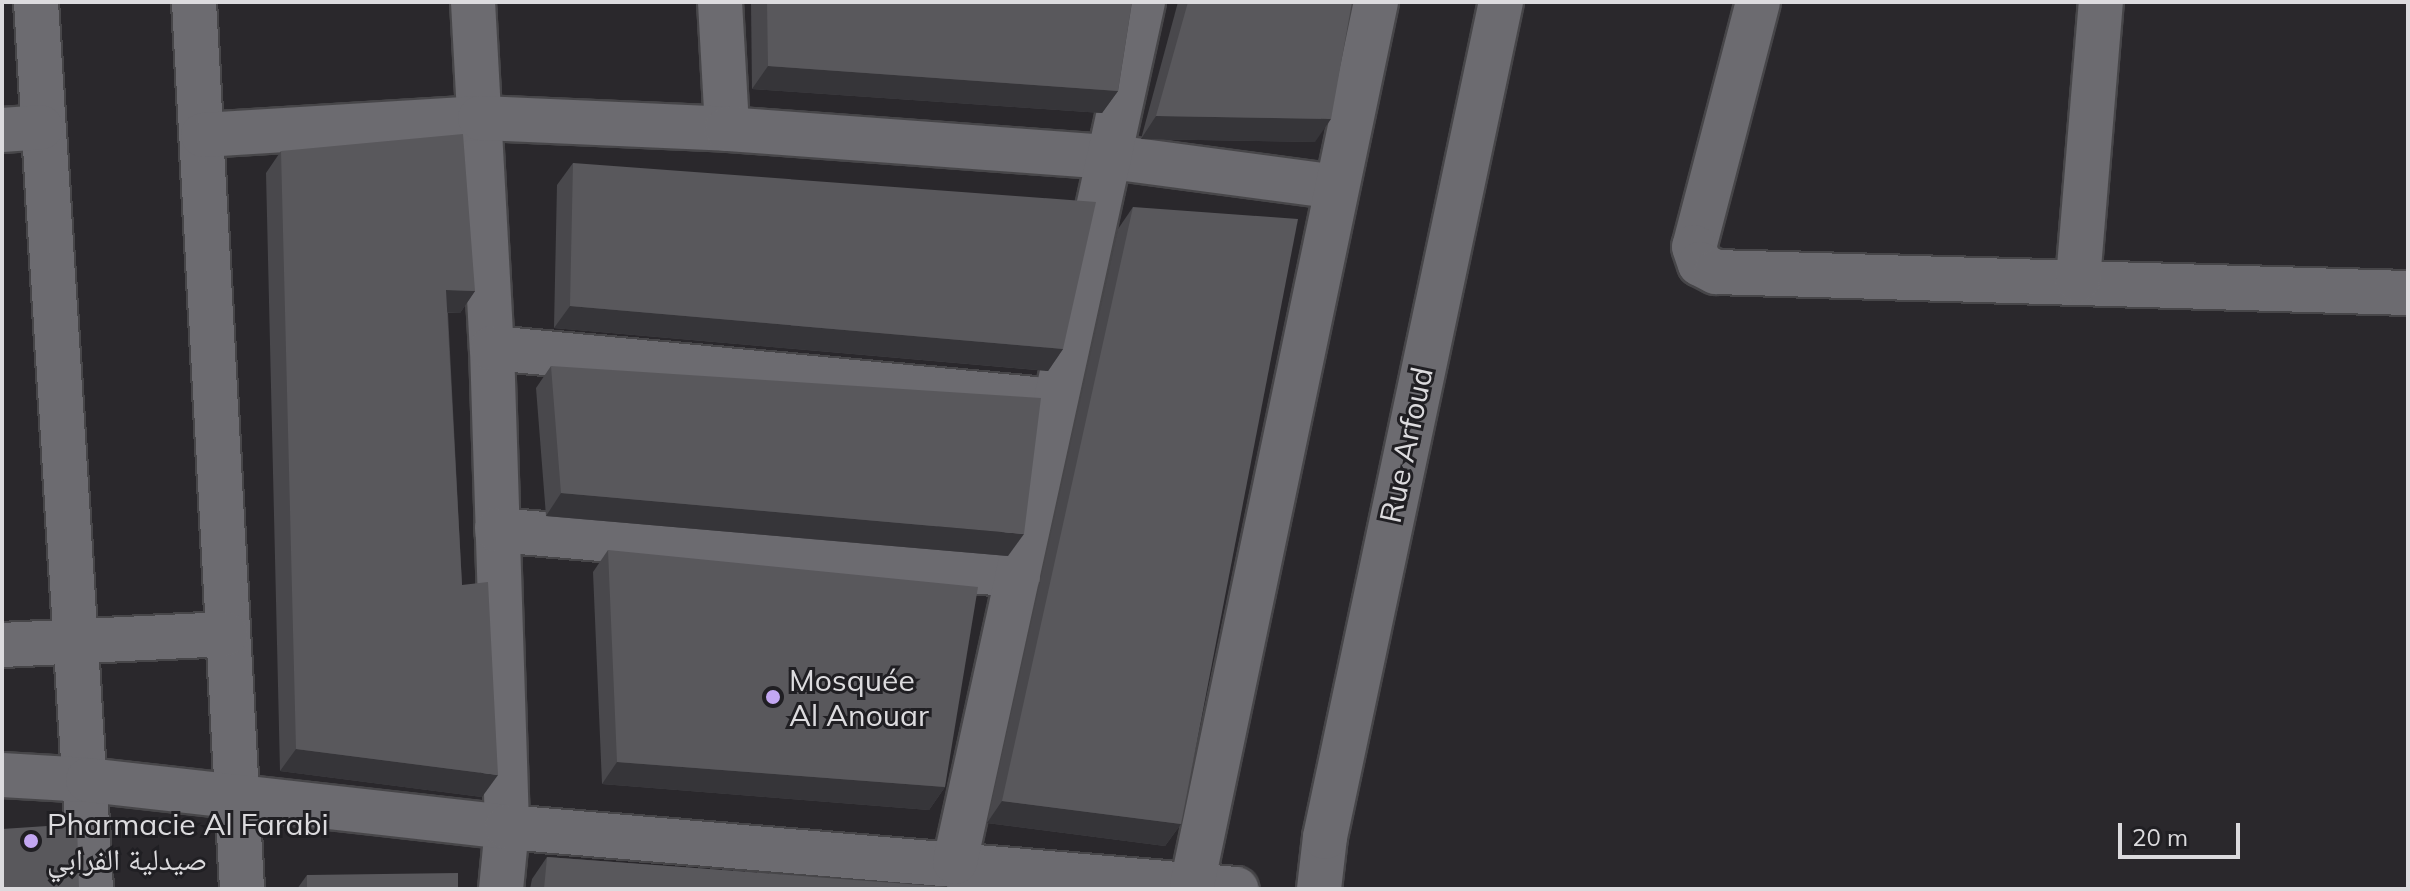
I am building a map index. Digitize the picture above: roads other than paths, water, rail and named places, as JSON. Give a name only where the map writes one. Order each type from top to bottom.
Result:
[{"type":"street","points":[[36,2],[22,129],[79,639],[91,889]]},
{"type":"street","points":[[194,2],[203,135],[207,312],[242,889]]},
{"type":"street","points":[[473,2],[492,348],[507,827],[501,889]]},
{"type":"street","points":[[720,2],[727,129]]},
{"type":"street","points":[[955,862],[1053,401],[1112,157],[1143,2]]},
{"type":"street","points":[[1192,885],[1376,2]]},
{"type":"street","name":"Rue Arfoud","points":[[1319,889],[1328,821],[1501,2]]},
{"type":"street","points":[[1758,2],[1694,247],[1700,264],[1716,272],[2078,280],[2408,293]]},
{"type":"street","points":[[2078,280],[2101,2]]},
{"type":"street","points":[[203,135],[480,118],[727,129],[1112,157],[1336,187]]},
{"type":"street","points":[[492,348],[1053,401]]},
{"type":"street","points":[[497,530],[1018,575]]},
{"type":"street","points":[[2,645],[226,634]]},
{"type":"street","points":[[2,775],[238,795],[507,827],[955,862],[1076,882],[1236,889]]},
{"type":"place","name":"Mosquée Al Anouar","points":[[773,697]]},
{"type":"place","name":"Pharmacie Al Farabi صيدلية الفرابي","points":[[31,841]]}]
